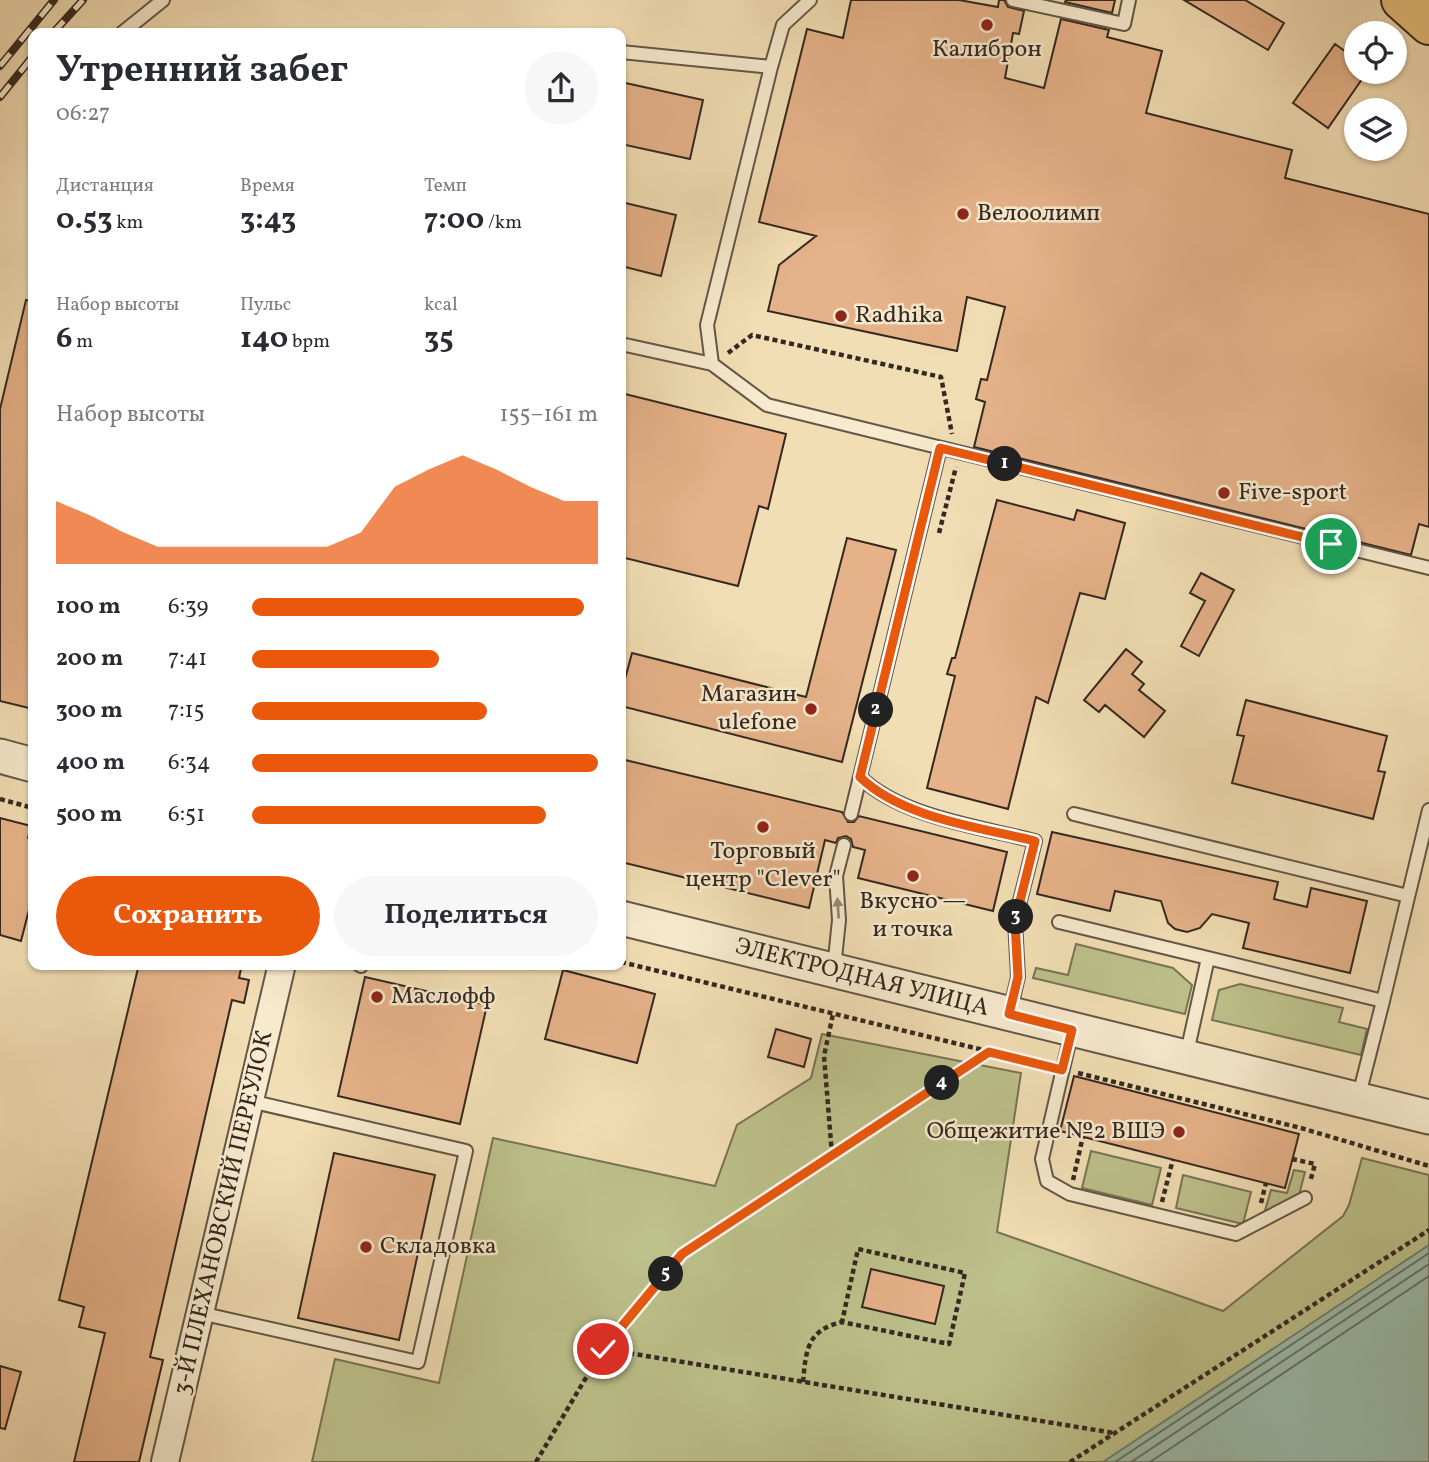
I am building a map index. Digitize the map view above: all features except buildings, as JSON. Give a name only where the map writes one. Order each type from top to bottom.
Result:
[{"type":"main road","points":[[1401,0],[1429,25]]},
{"type":"street","points":[[0,756],[28,764]]},
{"type":"street","name":"ЭЛЕКТРОДНАЯ УЛИЦА","points":[[626,919],[1429,1117]]},
{"type":"street","name":"3-Й ПЛЕХАНОВСКИЙ ПЕРЕУЛОК","points":[[165,1462],[281,970]]},
{"type":"lane","points":[[128,28],[163,0]]},
{"type":"lane","points":[[712,364],[707,325],[771,68],[783,25],[810,0]]},
{"type":"lane","points":[[1013,0],[1124,24],[1129,0]]},
{"type":"lane","points":[[626,53],[771,68]]},
{"type":"lane","points":[[626,345],[712,364],[767,405],[947,447],[1429,568]]},
{"type":"lane","points":[[851,814],[947,447]]},
{"type":"lane","points":[[860,777],[873,790],[904,807],[1035,841],[1015,921],[1018,977],[1009,1014]]},
{"type":"lane","points":[[1358,1100],[1429,810]]},
{"type":"lane","points":[[1074,814],[1408,896]]},
{"type":"lane","points":[[833,972],[839,920],[836,876],[844,845]]},
{"type":"lane","points":[[1059,922],[1383,1001]]},
{"type":"lane","points":[[1186,1058],[1208,958]]},
{"type":"lane","points":[[1072,1030],[1042,1159],[1047,1181],[1070,1194],[1236,1234],[1306,1198]]},
{"type":"lane","points":[[200,1313],[418,1362],[466,1151],[250,1101]]},
{"type":"path","points":[[712,364],[751,335],[941,377],[950,412],[947,447]]},
{"type":"path","points":[[939,536],[956,469],[955,458]]},
{"type":"path","points":[[0,799],[28,807]]},
{"type":"path","points":[[626,963],[1301,1128],[1429,1166]]},
{"type":"path","points":[[832,1156],[824,1056],[833,1014]]},
{"type":"path","points":[[536,1462],[603,1349],[682,1254],[989,1052]]},
{"type":"path","points":[[1070,1194],[1083,1136]]},
{"type":"path","points":[[1159,1215],[1173,1159]]},
{"type":"path","points":[[1292,1159],[1315,1164],[1306,1198]]},
{"type":"path","points":[[1070,1462],[1429,1230]]},
{"type":"path","points":[[803,1382],[809,1343],[825,1326],[842,1322],[949,1344],[965,1273],[858,1249],[842,1322]]},
{"type":"path","points":[[603,1349],[1114,1433]]},
{"type":"green space","points":[[1076,944],[1173,968],[1192,985],[1185,1014],[1033,978],[1036,968],[1068,975]]},
{"type":"green space","points":[[1240,984],[1343,1008],[1339,1022],[1367,1029],[1361,1055],[1212,1020],[1219,990]]},
{"type":"green space","points":[[822,1034],[1021,1073],[997,1232],[1223,1311],[1343,1216],[1349,1205],[1362,1158],[1429,1175],[1429,1462],[312,1462],[335,1359],[439,1383],[493,1138],[715,1186],[737,1125],[811,1078]]},
{"type":"green space","points":[[1091,1151],[1161,1168],[1152,1205],[1082,1188]]},
{"type":"green space","points":[[1294,1170],[1305,1172],[1299,1195],[1264,1214],[1271,1190],[1287,1193]]},
{"type":"green space","points":[[1183,1175],[1251,1192],[1243,1224],[1176,1208]]},
{"type":"water","points":[[1429,1245],[1429,1462],[1103,1462]]},
{"type":"railway","points":[[31,28],[54,0]]},
{"type":"railway","points":[[58,28],[83,0]]},
{"type":"railway","points":[[0,66],[28,32]]},
{"type":"railway","points":[[0,97],[28,62]]},
{"type":"place","name":"Калиброн","points":[[987,25]]},
{"type":"place","name":"Велоолимп","points":[[963,214]]},
{"type":"place","name":"Radhika","points":[[841,316]]},
{"type":"place","name":"Five-sport","points":[[1224,493]]},
{"type":"place","name":"Магазин ulefone","points":[[811,709]]},
{"type":"place","name":"Торговый центр \"Clever\"","points":[[763,827]]},
{"type":"place","name":"Вкусно — и точка","points":[[913,876]]},
{"type":"place","name":"Маслофф","points":[[377,997]]},
{"type":"place","name":"Общежитие №2 ВШЭ","points":[[1179,1132]]},
{"type":"place","name":"Складовка","points":[[366,1247]]},
{"type":"route","points":[[603,1349],[682,1254],[989,1052],[1062,1070],[1072,1030],[1009,1014],[1018,977],[1015,921],[1035,841],[904,807],[873,790],[860,777],[940,448],[1331,544]]}]
